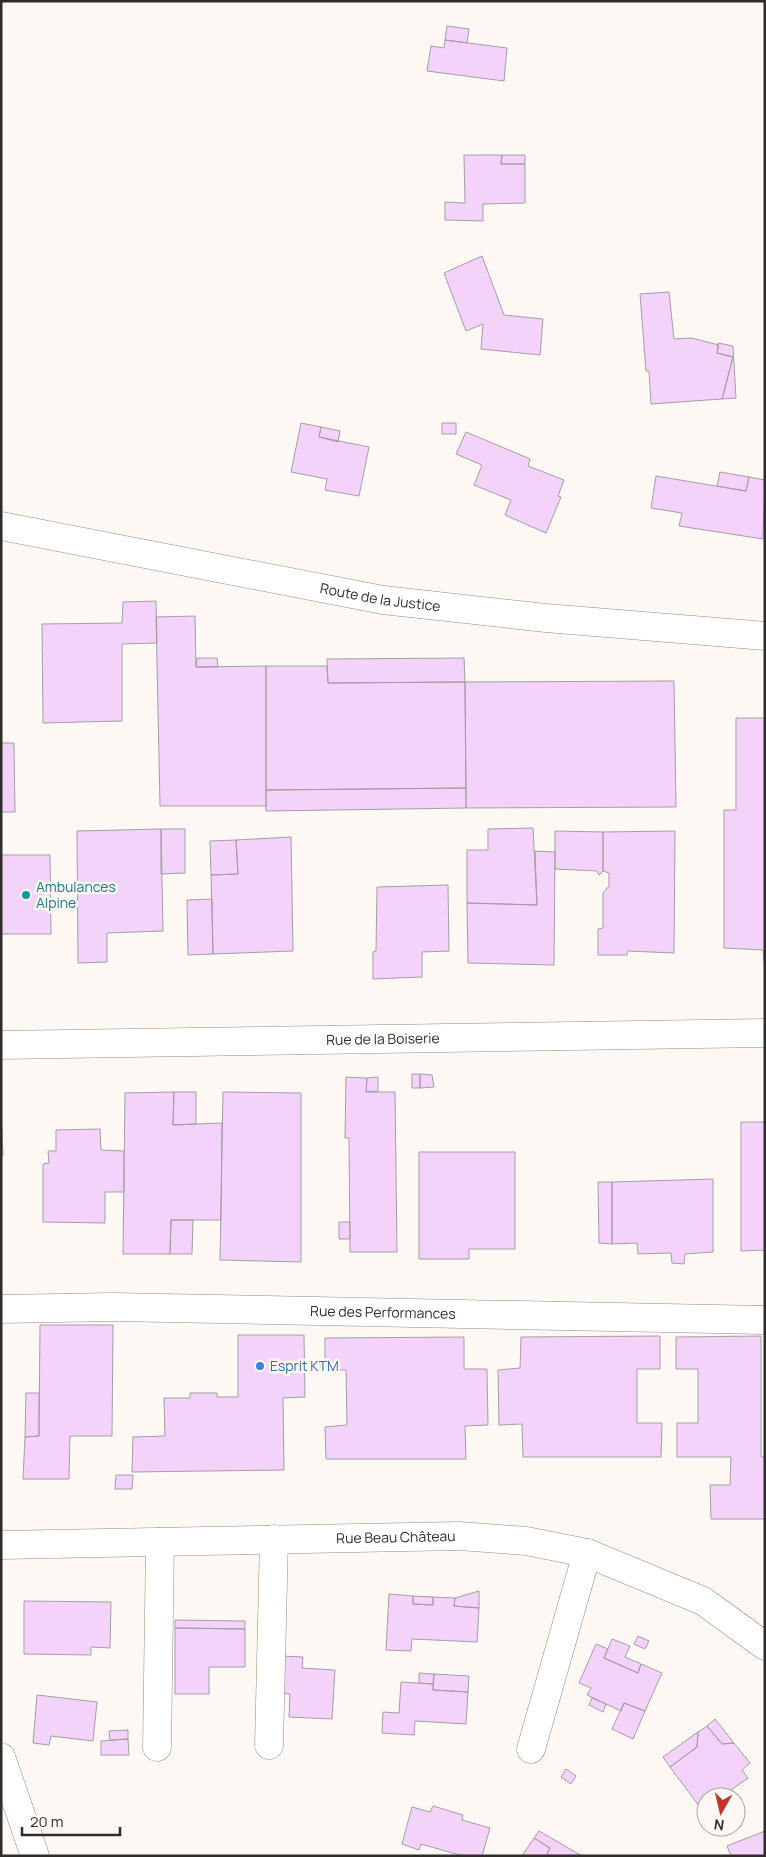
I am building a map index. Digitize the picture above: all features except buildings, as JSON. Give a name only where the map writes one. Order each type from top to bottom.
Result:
[{"type":"street","name":"Route de la Justice","points":[[1,526],[383,600],[546,618],[765,636]]},
{"type":"street","name":"Rue de la Boiserie","points":[[1,1045],[765,1033]]},
{"type":"street","name":"Rue des Performances","points":[[1,1309],[113,1307],[765,1320]]},
{"type":"street","name":"Rue Beau Château","points":[[1,1545],[459,1536],[526,1541],[587,1552],[703,1601],[762,1636]]},
{"type":"street","points":[[270,1745],[274,1539]]},
{"type":"street","points":[[157,1747],[160,1542]]},
{"type":"street","points":[[532,1749],[587,1552]]},
{"type":"street","points":[[1,1757],[35,1856]]},
{"type":"place","name":"Ambulances Alpine","points":[[26,895]]},
{"type":"place","name":"Esprit KTM","points":[[260,1366]]}]
